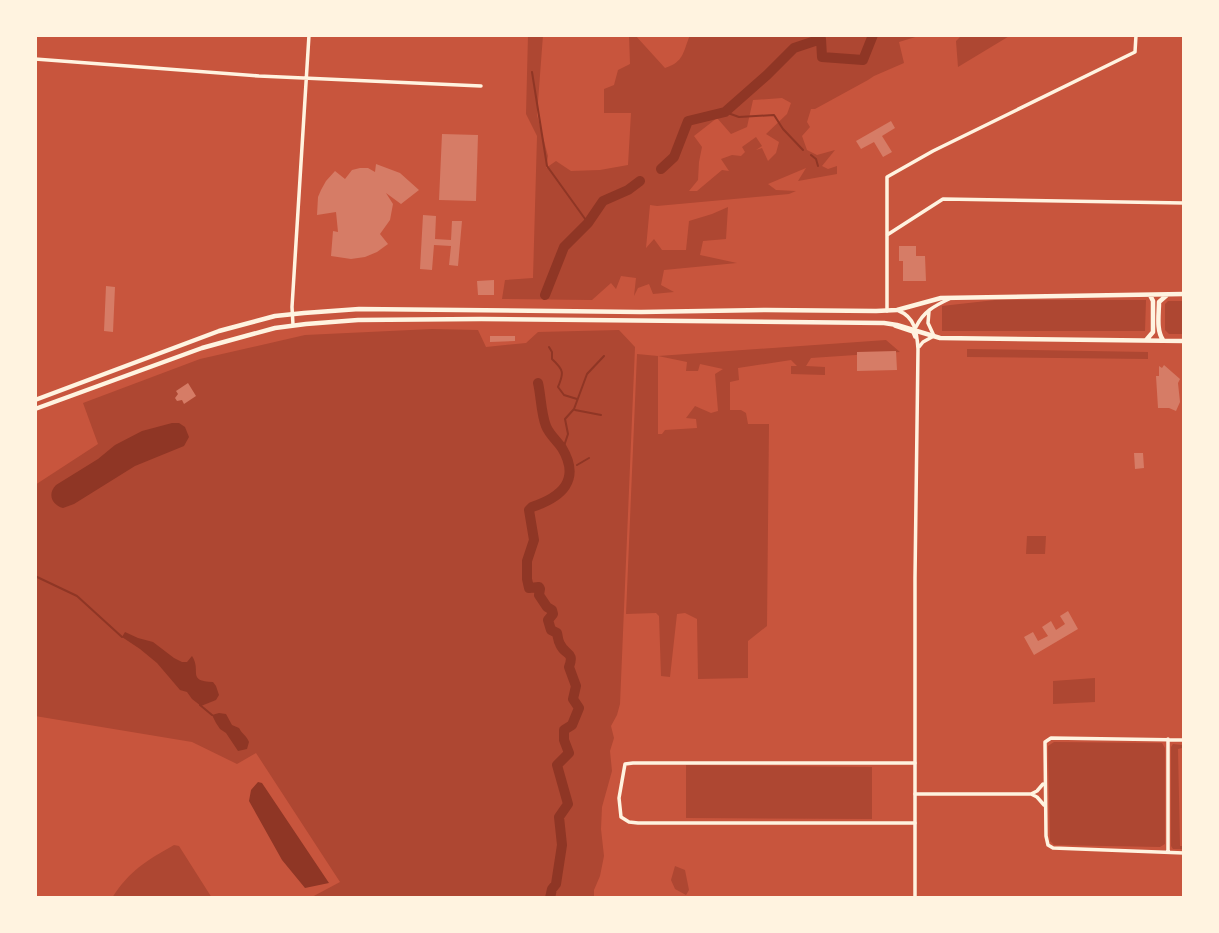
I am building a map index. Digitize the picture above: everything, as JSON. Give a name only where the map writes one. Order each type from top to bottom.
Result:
[{"type":"main road","points":[[1146,340],[1153,332],[1153,301],[1148,294]]},
{"type":"main road","points":[[1163,340],[1159,330],[1159,302],[1168,294]]},
{"type":"main road","points":[[35,400],[199,338],[275,316],[292,314],[359,309],[887,311],[941,298],[1184,294]]},
{"type":"main road","points":[[35,409],[202,348],[275,328],[358,320],[846,322],[893,324],[933,337],[1184,341]]},
{"type":"street","points":[[293,325],[309,35]]},
{"type":"street","points":[[887,311],[887,177],[933,151],[1135,52],[1136,35]]},
{"type":"street","points":[[35,59],[307,79],[481,86]]},
{"type":"street","points":[[887,235],[943,199],[1184,203]]},
{"type":"street","points":[[915,330],[920,319],[930,309],[951,298]]},
{"type":"street","points":[[918,349],[923,342],[933,337],[928,323],[930,309]]},
{"type":"street","points":[[897,310],[908,316],[915,330],[918,349],[915,898]]},
{"type":"street","points":[[893,324],[913,332],[918,349]]},
{"type":"street","points":[[1184,740],[1051,737],[1045,742],[1044,780],[1046,836],[1048,845],[1053,848],[1184,853]]},
{"type":"street","points":[[1168,739],[1168,851]]},
{"type":"street","points":[[915,762],[633,763],[625,764],[619,798],[621,817],[638,823],[915,823]]},
{"type":"street","points":[[1031,794],[1042,786],[1044,780]]},
{"type":"street","points":[[915,794],[1031,794],[1045,807]]},
{"type":"shaded area","points":[[528,35],[543,35],[537,115],[548,156],[546,168],[556,161],[571,171],[628,165],[631,113],[604,113],[604,89],[614,85],[618,70],[630,64],[629,35],[635,35],[665,68],[676,63],[690,35],[922,35],[899,42],[904,63],[811,109],[807,122],[810,127],[802,136],[807,150],[817,155],[835,150],[822,166],[828,169],[837,166],[837,174],[798,181],[806,168],[768,184],[776,190],[796,191],[789,194],[650,205],[646,248],[654,239],[662,250],[686,250],[689,221],[728,207],[726,239],[703,241],[700,255],[737,263],[664,270],[661,285],[674,292],[653,294],[649,284],[638,288],[634,296],[636,278],[621,276],[616,289],[611,283],[592,300],[502,299],[505,280],[533,278],[537,136],[526,114]],"holes":[[[782,98],[791,103],[787,114],[766,134],[779,142],[776,153],[768,161],[762,148],[756,150],[762,146],[756,137],[742,147],[745,152],[741,156],[732,155],[721,159],[729,171],[722,170],[697,191],[689,191],[698,180],[702,147],[694,136],[717,118],[731,134],[747,127],[753,100]]]},
{"type":"shaded area","points":[[962,35],[1011,35],[958,67],[956,41]]},
{"type":"shaded area","points":[[995,300],[1146,300],[1145,331],[942,331],[942,306]]},
{"type":"shaded area","points":[[1168,301],[1184,301],[1184,334],[1169,334],[1165,330],[1165,304]]},
{"type":"shaded area","points":[[432,329],[478,330],[486,347],[526,343],[538,332],[619,330],[635,347],[620,704],[611,726],[614,738],[610,751],[612,771],[602,807],[604,856],[594,898],[310,898],[340,882],[256,753],[237,764],[192,742],[35,716],[35,485],[98,444],[83,403],[200,359],[305,335]]},
{"type":"shaded area","points":[[886,340],[900,352],[811,358],[806,366],[825,367],[825,375],[791,374],[791,366],[797,366],[791,360],[738,368],[739,380],[730,382],[730,410],[746,413],[748,424],[769,424],[767,626],[748,641],[748,678],[698,679],[697,619],[685,613],[677,614],[670,677],[661,676],[659,616],[656,613],[626,614],[637,354],[658,356]],"holes":[[[658,356],[687,362],[686,371],[698,371],[700,364],[723,369],[715,374],[718,411],[711,413],[695,406],[686,418],[696,419],[697,428],[665,430],[658,434]]]},
{"type":"shaded area","points":[[967,349],[1148,352],[1148,359],[967,357]]},
{"type":"shaded area","points":[[172,423],[185,427],[189,437],[184,446],[135,466],[74,504],[63,508],[54,502],[51,495],[56,485],[115,445],[142,431]]},
{"type":"shaded area","points":[[1027,536],[1046,536],[1045,554],[1026,554]]},
{"type":"shaded area","points":[[125,632],[153,642],[182,662],[187,662],[192,656],[197,677],[213,682],[216,686],[219,695],[216,700],[201,706],[187,692],[180,690],[157,663],[122,637]]},
{"type":"shaded area","points":[[1095,678],[1095,702],[1053,704],[1053,681]]},
{"type":"shaded area","points":[[226,714],[232,725],[239,728],[247,738],[247,749],[238,751],[226,733],[220,729],[212,715]]},
{"type":"shaded area","points":[[1054,742],[1162,743],[1165,748],[1165,844],[1160,847],[1054,845],[1050,841],[1048,746]]},
{"type":"shaded area","points":[[1173,744],[1182,745],[1182,748],[1178,749],[1180,846],[1184,846],[1184,849],[1173,849],[1171,846]]},
{"type":"shaded area","points":[[686,765],[872,767],[872,819],[686,818]]},
{"type":"shaded area","points":[[258,782],[262,783],[329,883],[305,888],[282,860],[249,801],[251,790]]},
{"type":"shaded area","points":[[174,845],[179,846],[212,898],[112,898],[139,867]]},
{"type":"shaded area","points":[[675,866],[685,870],[689,890],[686,895],[675,889],[671,880]]},
{"type":"building","points":[[891,121],[895,128],[882,136],[892,152],[883,157],[874,142],[861,149],[856,141]]},
{"type":"building","points":[[442,134],[478,135],[476,201],[439,200]]},
{"type":"building","points":[[376,164],[400,173],[419,190],[401,204],[386,193],[393,204],[390,220],[380,234],[388,244],[365,257],[351,259],[331,256],[333,231],[338,232],[336,212],[317,215],[321,190],[335,171],[345,179],[352,170],[360,168],[375,172]]},
{"type":"building","points":[[423,215],[436,216],[435,239],[451,240],[452,221],[462,221],[458,266],[449,265],[451,246],[434,245],[432,270],[420,269]]},
{"type":"building","points":[[899,246],[916,246],[916,256],[925,256],[926,281],[903,281],[903,261],[899,261]]},
{"type":"building","points":[[494,280],[494,295],[478,295],[477,281]]},
{"type":"building","points":[[106,286],[115,287],[113,332],[104,331]]},
{"type":"building","points":[[490,336],[515,336],[515,341],[490,342]]},
{"type":"building","points":[[896,351],[897,370],[857,371],[857,352]]},
{"type":"building","points":[[1164,365],[1180,379],[1180,402],[1176,411],[1158,408],[1156,376],[1159,376],[1159,366],[1162,368]]},
{"type":"building","points":[[188,383],[196,396],[184,404],[182,400],[177,401],[175,398],[178,394],[176,391]]},
{"type":"building","points":[[1134,453],[1143,453],[1144,468],[1135,469]]},
{"type":"building","points":[[1068,611],[1078,629],[1034,655],[1024,637],[1033,632],[1038,641],[1048,636],[1042,627],[1051,621],[1056,630],[1065,624],[1060,616]]},
{"type":"waterway","points":[[661,169],[674,157],[688,121],[725,112],[794,48],[821,39],[822,57],[863,60],[873,35]]},
{"type":"waterway","points":[[532,72],[547,166],[588,223]]},
{"type":"waterway","points":[[725,112],[739,117],[774,115],[803,150]]},
{"type":"waterway","points":[[811,155],[818,166]]},
{"type":"waterway","points":[[545,295],[564,247],[588,223],[603,201],[628,190],[640,181]]},
{"type":"waterway","points":[[549,347],[552,359],[562,372],[558,387],[564,395],[577,399]]},
{"type":"waterway","points":[[563,449],[568,434],[565,419],[574,409],[587,374],[604,356]]},
{"type":"waterway","points":[[538,383],[546,426],[562,448],[570,469],[569,478],[560,492],[529,510],[534,540],[527,561],[527,579],[529,588],[539,587],[539,595],[552,610],[553,614],[548,620],[551,630],[557,633],[562,648],[571,658],[569,667],[576,686],[573,699],[579,708],[572,725],[564,730],[564,740],[569,753],[557,765],[568,804],[559,817],[562,845],[556,884],[550,898]]},
{"type":"waterway","points":[[575,410],[601,415]]},
{"type":"waterway","points":[[577,465],[589,458]]},
{"type":"waterway","points":[[35,576],[77,596],[122,637]]},
{"type":"waterway","points":[[200,705],[212,715]]}]
